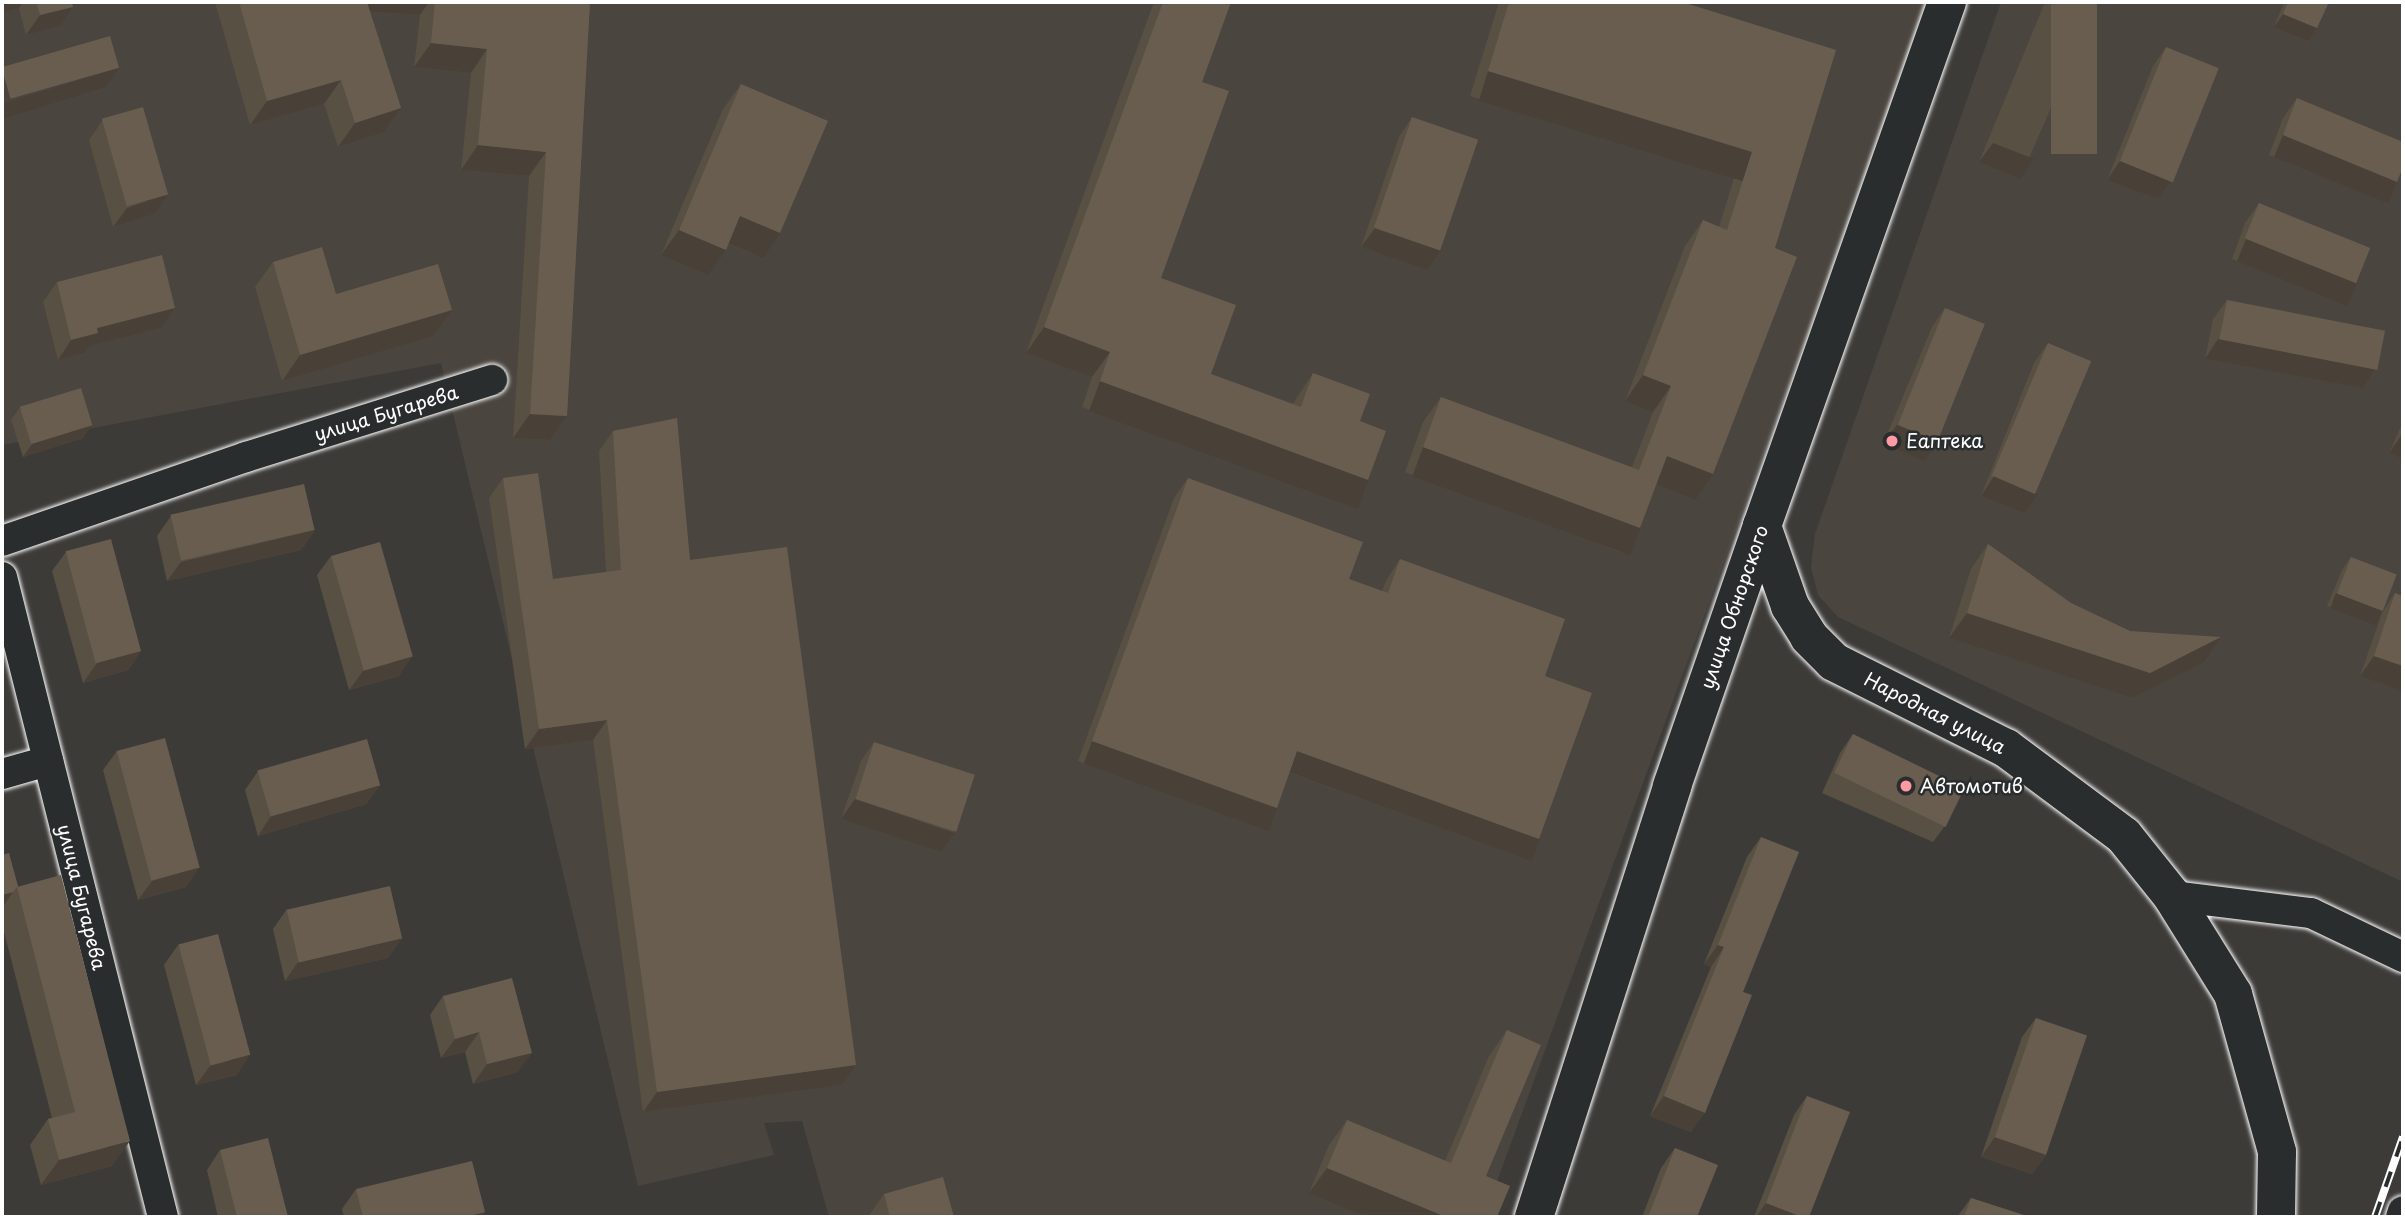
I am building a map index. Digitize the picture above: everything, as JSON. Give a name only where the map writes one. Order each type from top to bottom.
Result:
[{"type":"main road","name":"улица Обнорского","points":[[1534,1217],[1672,786],[1947,2]]},
{"type":"main road","name":"Народная улица","points":[[1762,526],[1790,607],[1809,637],[1834,662],[2006,748],[2124,836],[2172,896],[2233,994],[2277,1152],[2276,1217]]},
{"type":"street","name":"улица Бугарева","points":[[2,541],[246,457],[492,380]]},
{"type":"street","name":"улица Бугарева","points":[[2,577],[163,1217]]},
{"type":"street","points":[[2,774],[48,761]]},
{"type":"street","points":[[2172,896],[2311,913],[2403,957]]},
{"type":"street","points":[[2401,1217],[2403,1211]]},
{"type":"shaded area","points":[[2,2],[1929,2],[1484,1217],[829,1217],[802,1121],[764,1123],[774,1155],[638,1186],[441,363],[2,445]]},
{"type":"shaded area","points":[[2001,2],[2403,2],[2403,882],[1838,617],[1818,595],[1811,567],[1815,534]]},
{"type":"building","points":[[36,2],[72,2],[73,7],[40,15]]},
{"type":"building","points":[[239,2],[367,2],[401,108],[355,123],[341,80],[267,101]]},
{"type":"building","points":[[435,2],[590,2],[567,416],[530,414],[546,152],[478,145],[487,49],[431,43]]},
{"type":"building","points":[[1163,2],[1231,2],[1202,82],[1229,91],[1161,278],[1236,305],[1211,374],[1301,407],[1313,373],[1370,394],[1360,421],[1386,431],[1368,480],[1100,381],[1110,352],[1044,327]]},
{"type":"building","points":[[1509,2],[1682,2],[1836,50],[1775,248],[1797,257],[1713,474],[1667,456],[1640,528],[1423,447],[1441,397],[1639,470],[1671,386],[1643,375],[1703,220],[1727,230],[1752,152],[1488,71]]},
{"type":"building","points":[[2051,2],[2097,2],[2097,154],[2051,154]]},
{"type":"building","points":[[2288,2],[2329,2],[2317,28],[2283,14]]},
{"type":"building","points":[[110,36],[119,68],[10,99],[2,67]]},
{"type":"building","points":[[2166,47],[2219,68],[2173,182],[2120,161]]},
{"type":"building","points":[[741,84],[828,121],[780,233],[740,216],[726,250],[679,230]]},
{"type":"building","points":[[2297,98],[2403,142],[2403,167],[2397,182],[2283,135]]},
{"type":"building","points":[[143,107],[168,194],[127,206],[102,119]]},
{"type":"building","points":[[1412,117],[1478,140],[1440,250],[1374,228]]},
{"type":"building","points":[[2259,203],[2370,248],[2356,283],[2245,238]]},
{"type":"building","points":[[322,247],[336,294],[438,264],[452,310],[300,355],[273,262]]},
{"type":"building","points":[[162,255],[175,308],[97,328],[98,333],[71,340],[57,282]]},
{"type":"building","points":[[2227,300],[2385,331],[2377,370],[2219,339]]},
{"type":"building","points":[[1945,308],[1985,324],[1938,441],[1898,425]]},
{"type":"building","points":[[2048,343],[2091,361],[2035,494],[1992,476]]},
{"type":"building","points":[[81,388],[92,425],[31,444],[20,407]]},
{"type":"building","points":[[677,418],[690,560],[787,547],[856,1065],[657,1092],[607,720],[539,729],[503,478],[538,473],[553,579],[621,570],[613,431]]},
{"type":"building","points":[[1188,478],[1363,542],[1349,579],[1388,593],[1400,559],[1565,619],[1545,676],[1592,693],[1539,839],[1297,751],[1277,808],[1092,741]]},
{"type":"building","points":[[304,484],[315,530],[181,561],[171,515]]},
{"type":"building","points":[[111,539],[141,651],[96,663],[66,551]]},
{"type":"building","points":[[380,542],[413,656],[364,670],[331,556]]},
{"type":"building","points":[[1988,544],[2071,603],[2130,631],[2221,637],[2150,673],[1967,613]]},
{"type":"building","points":[[2351,557],[2397,575],[2383,611],[2337,593]]},
{"type":"building","points":[[2395,593],[2403,596],[2403,666],[2374,656]]},
{"type":"building","points":[[1853,734],[1964,788],[1946,827],[1834,773]]},
{"type":"building","points":[[165,738],[200,867],[151,880],[117,751]]},
{"type":"building","points":[[367,739],[380,785],[271,817],[257,770]]},
{"type":"building","points":[[874,742],[975,775],[956,832],[855,799]]},
{"type":"building","points":[[1761,837],[1799,852],[1743,992],[1752,995],[1705,1113],[1664,1096],[1724,947],[1718,945]]},
{"type":"building","points":[[9,853],[18,886],[13,892],[2,895],[2,855]]},
{"type":"building","points":[[61,875],[130,1141],[59,1160],[48,1119],[75,1112],[17,887]]},
{"type":"building","points":[[390,886],[402,939],[299,962],[287,910]]},
{"type":"building","points":[[218,934],[250,1055],[211,1065],[178,945]]},
{"type":"building","points":[[512,978],[532,1053],[487,1064],[479,1032],[455,1039],[443,996]]},
{"type":"building","points":[[2036,1018],[2087,1036],[2046,1155],[1995,1137]]},
{"type":"building","points":[[1507,1030],[1541,1045],[1486,1176],[1510,1186],[1497,1217],[1446,1217],[1327,1168],[1347,1120],[1451,1163]]},
{"type":"building","points":[[1807,1096],[1850,1112],[1809,1217],[1802,1217],[1766,1203]]},
{"type":"building","points":[[268,1138],[288,1217],[237,1217],[220,1150]]},
{"type":"building","points":[[1675,1148],[1718,1165],[1697,1217],[1648,1217]]},
{"type":"building","points":[[472,1161],[485,1212],[465,1217],[363,1217],[356,1189]]},
{"type":"building","points":[[943,1177],[954,1217],[890,1217],[884,1194]]},
{"type":"building","points":[[1971,1198],[2030,1217],[1964,1217]]},
{"type":"railway","points":[[2375,1217],[2403,1137]]},
{"type":"place","name":"Еаптека","points":[[1892,441]]},
{"type":"place","name":"Автомотив","points":[[1906,786]]}]
